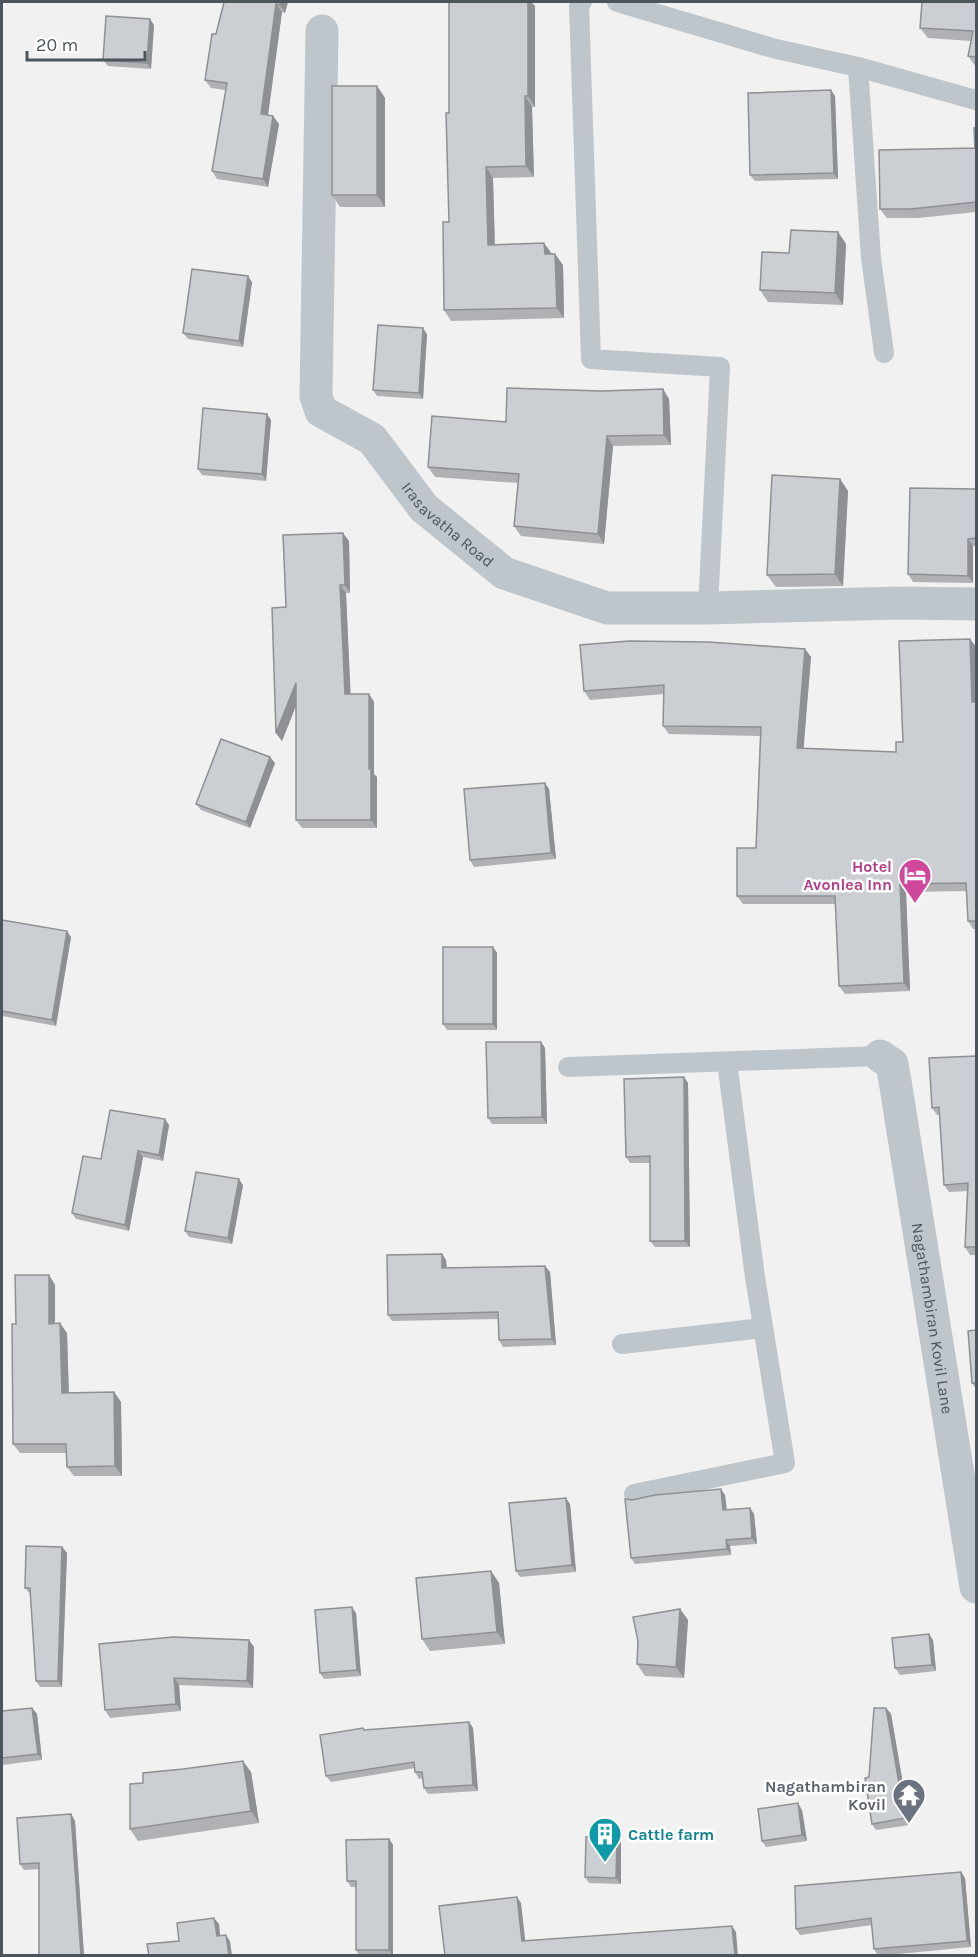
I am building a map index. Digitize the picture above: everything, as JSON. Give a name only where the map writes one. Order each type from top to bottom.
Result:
[{"type":"street","name":"Irasavatha Road","points":[[322,31],[316,396],[321,411],[372,439],[424,508],[504,573],[607,608],[899,603],[976,604]]},
{"type":"street","name":"Nagathambiran Kovil Lane","points":[[880,1056],[892,1064],[976,1587]]},
{"type":"lane","points":[[582,2],[579,6],[591,359],[720,367],[708,608]]},
{"type":"lane","points":[[617,2],[776,49],[858,67],[976,100]]},
{"type":"lane","points":[[858,67],[871,258],[884,353]]},
{"type":"lane","points":[[568,1067],[880,1056]]},
{"type":"lane","points":[[634,1494],[785,1463],[762,1328],[727,1062]]},
{"type":"lane","points":[[622,1344],[762,1328]]},
{"type":"building","points":[[224,2],[280,2],[280,5],[276,4],[261,114],[273,116],[263,179],[212,171],[227,83],[205,80],[212,34],[216,34]]},
{"type":"building","points":[[449,2],[528,2],[528,96],[525,96],[526,166],[486,167],[488,245],[544,243],[545,254],[555,254],[557,308],[444,310],[443,222],[449,222],[446,113],[449,113]]},
{"type":"building","points":[[922,2],[976,2],[976,57],[968,56],[973,31],[920,28]]},
{"type":"building","points":[[106,16],[150,19],[147,63],[103,60]]},
{"type":"building","points":[[332,86],[377,86],[377,195],[332,195]]},
{"type":"building","points":[[831,90],[834,173],[750,175],[748,93]]},
{"type":"building","points":[[976,127],[976,202],[911,209],[880,209],[879,150],[975,148],[974,128]]},
{"type":"building","points":[[791,230],[838,232],[835,293],[760,290],[762,252],[789,253]]},
{"type":"building","points":[[192,269],[248,276],[239,341],[183,333]]},
{"type":"building","points":[[378,325],[423,328],[419,393],[373,390]]},
{"type":"building","points":[[507,388],[601,391],[663,389],[664,435],[607,436],[598,534],[514,526],[519,474],[428,467],[432,416],[506,422]]},
{"type":"building","points":[[203,408],[267,414],[262,474],[198,469]]},
{"type":"building","points":[[772,475],[840,479],[835,574],[767,575]]},
{"type":"building","points":[[910,488],[976,489],[976,538],[968,539],[968,576],[908,574]]},
{"type":"building","points":[[343,533],[345,585],[340,585],[345,694],[369,694],[371,820],[296,820],[296,683],[276,733],[272,608],[286,607],[283,535]]},
{"type":"building","points":[[970,639],[972,702],[976,702],[976,921],[968,921],[966,883],[900,884],[904,983],[839,986],[835,896],[737,896],[737,848],[756,848],[761,727],[663,726],[664,685],[584,691],[580,645],[629,641],[709,642],[805,649],[797,748],[896,752],[896,742],[903,742],[899,641]]},
{"type":"building","points":[[221,739],[270,757],[246,822],[196,804]]},
{"type":"building","points":[[545,783],[551,853],[470,860],[464,789]]},
{"type":"building","points":[[2,920],[67,931],[52,1020],[2,1011]]},
{"type":"building","points":[[443,947],[493,947],[493,1024],[443,1024]]},
{"type":"building","points":[[486,1042],[541,1042],[542,1117],[488,1118]]},
{"type":"building","points":[[976,1056],[976,1247],[965,1247],[968,1183],[944,1185],[939,1107],[932,1108],[929,1058]]},
{"type":"building","points":[[684,1077],[685,1241],[650,1241],[650,1156],[626,1157],[624,1079]]},
{"type":"building","points":[[110,1110],[165,1119],[159,1155],[138,1151],[125,1225],[72,1213],[83,1156],[101,1159]]},
{"type":"building","points":[[196,1172],[239,1179],[228,1238],[185,1231]]},
{"type":"building","points":[[442,1254],[442,1268],[545,1266],[552,1339],[499,1340],[498,1312],[388,1315],[387,1255]]},
{"type":"building","points":[[15,1275],[49,1275],[49,1324],[60,1323],[62,1393],[114,1392],[115,1466],[67,1467],[66,1444],[13,1444],[12,1324],[16,1324]]},
{"type":"building","points":[[976,1330],[976,1383],[972,1383],[968,1331]]},
{"type":"building","points":[[721,1489],[723,1510],[750,1508],[752,1538],[726,1540],[727,1549],[631,1558],[625,1499]]},
{"type":"building","points":[[566,1498],[572,1565],[516,1571],[509,1503]]},
{"type":"building","points":[[26,1546],[62,1547],[58,1681],[36,1681],[30,1588],[25,1588]]},
{"type":"building","points":[[491,1571],[497,1632],[422,1639],[416,1578]]},
{"type":"building","points":[[352,1607],[357,1670],[320,1673],[315,1610]]},
{"type":"building","points":[[680,1609],[676,1667],[637,1664],[638,1641],[633,1617]]},
{"type":"building","points":[[929,1634],[932,1665],[895,1668],[892,1638]]},
{"type":"building","points":[[173,1637],[249,1640],[247,1681],[174,1678],[176,1704],[105,1710],[99,1644]]},
{"type":"building","points":[[32,1708],[38,1754],[2,1758],[2,1711]]},
{"type":"building","points":[[874,1708],[886,1708],[905,1818],[872,1824],[865,1778],[869,1777]]},
{"type":"building","points":[[469,1722],[473,1785],[424,1788],[422,1772],[415,1772],[414,1762],[326,1776],[320,1735],[363,1728],[364,1730]]},
{"type":"building","points":[[243,1761],[251,1811],[130,1829],[130,1784],[143,1783],[143,1773]]},
{"type":"building","points":[[798,1803],[802,1835],[762,1841],[758,1809]]},
{"type":"building","points":[[71,1814],[81,1955],[39,1955],[39,1863],[20,1864],[17,1818]]},
{"type":"building","name":"Cattle farm","points":[[586,1837],[617,1837],[616,1878],[585,1877]]},
{"type":"building","points":[[389,1839],[389,1950],[356,1950],[356,1881],[347,1881],[346,1840]]},
{"type":"building","points":[[961,1872],[967,1941],[874,1949],[871,1918],[796,1929],[795,1886]]},
{"type":"building","points":[[517,1897],[522,1941],[732,1926],[735,1956],[445,1956],[439,1906]]},
{"type":"building","points":[[214,1918],[217,1936],[226,1935],[229,1956],[149,1956],[147,1944],[179,1941],[177,1923]]},
{"type":"place","name":"Hotel Avonlea Inn","points":[[915,904]]},
{"type":"place","name":"Nagathambiran Kovil","points":[[909,1824]]},
{"type":"place","name":"Cattle farm","points":[[605,1863]]}]
